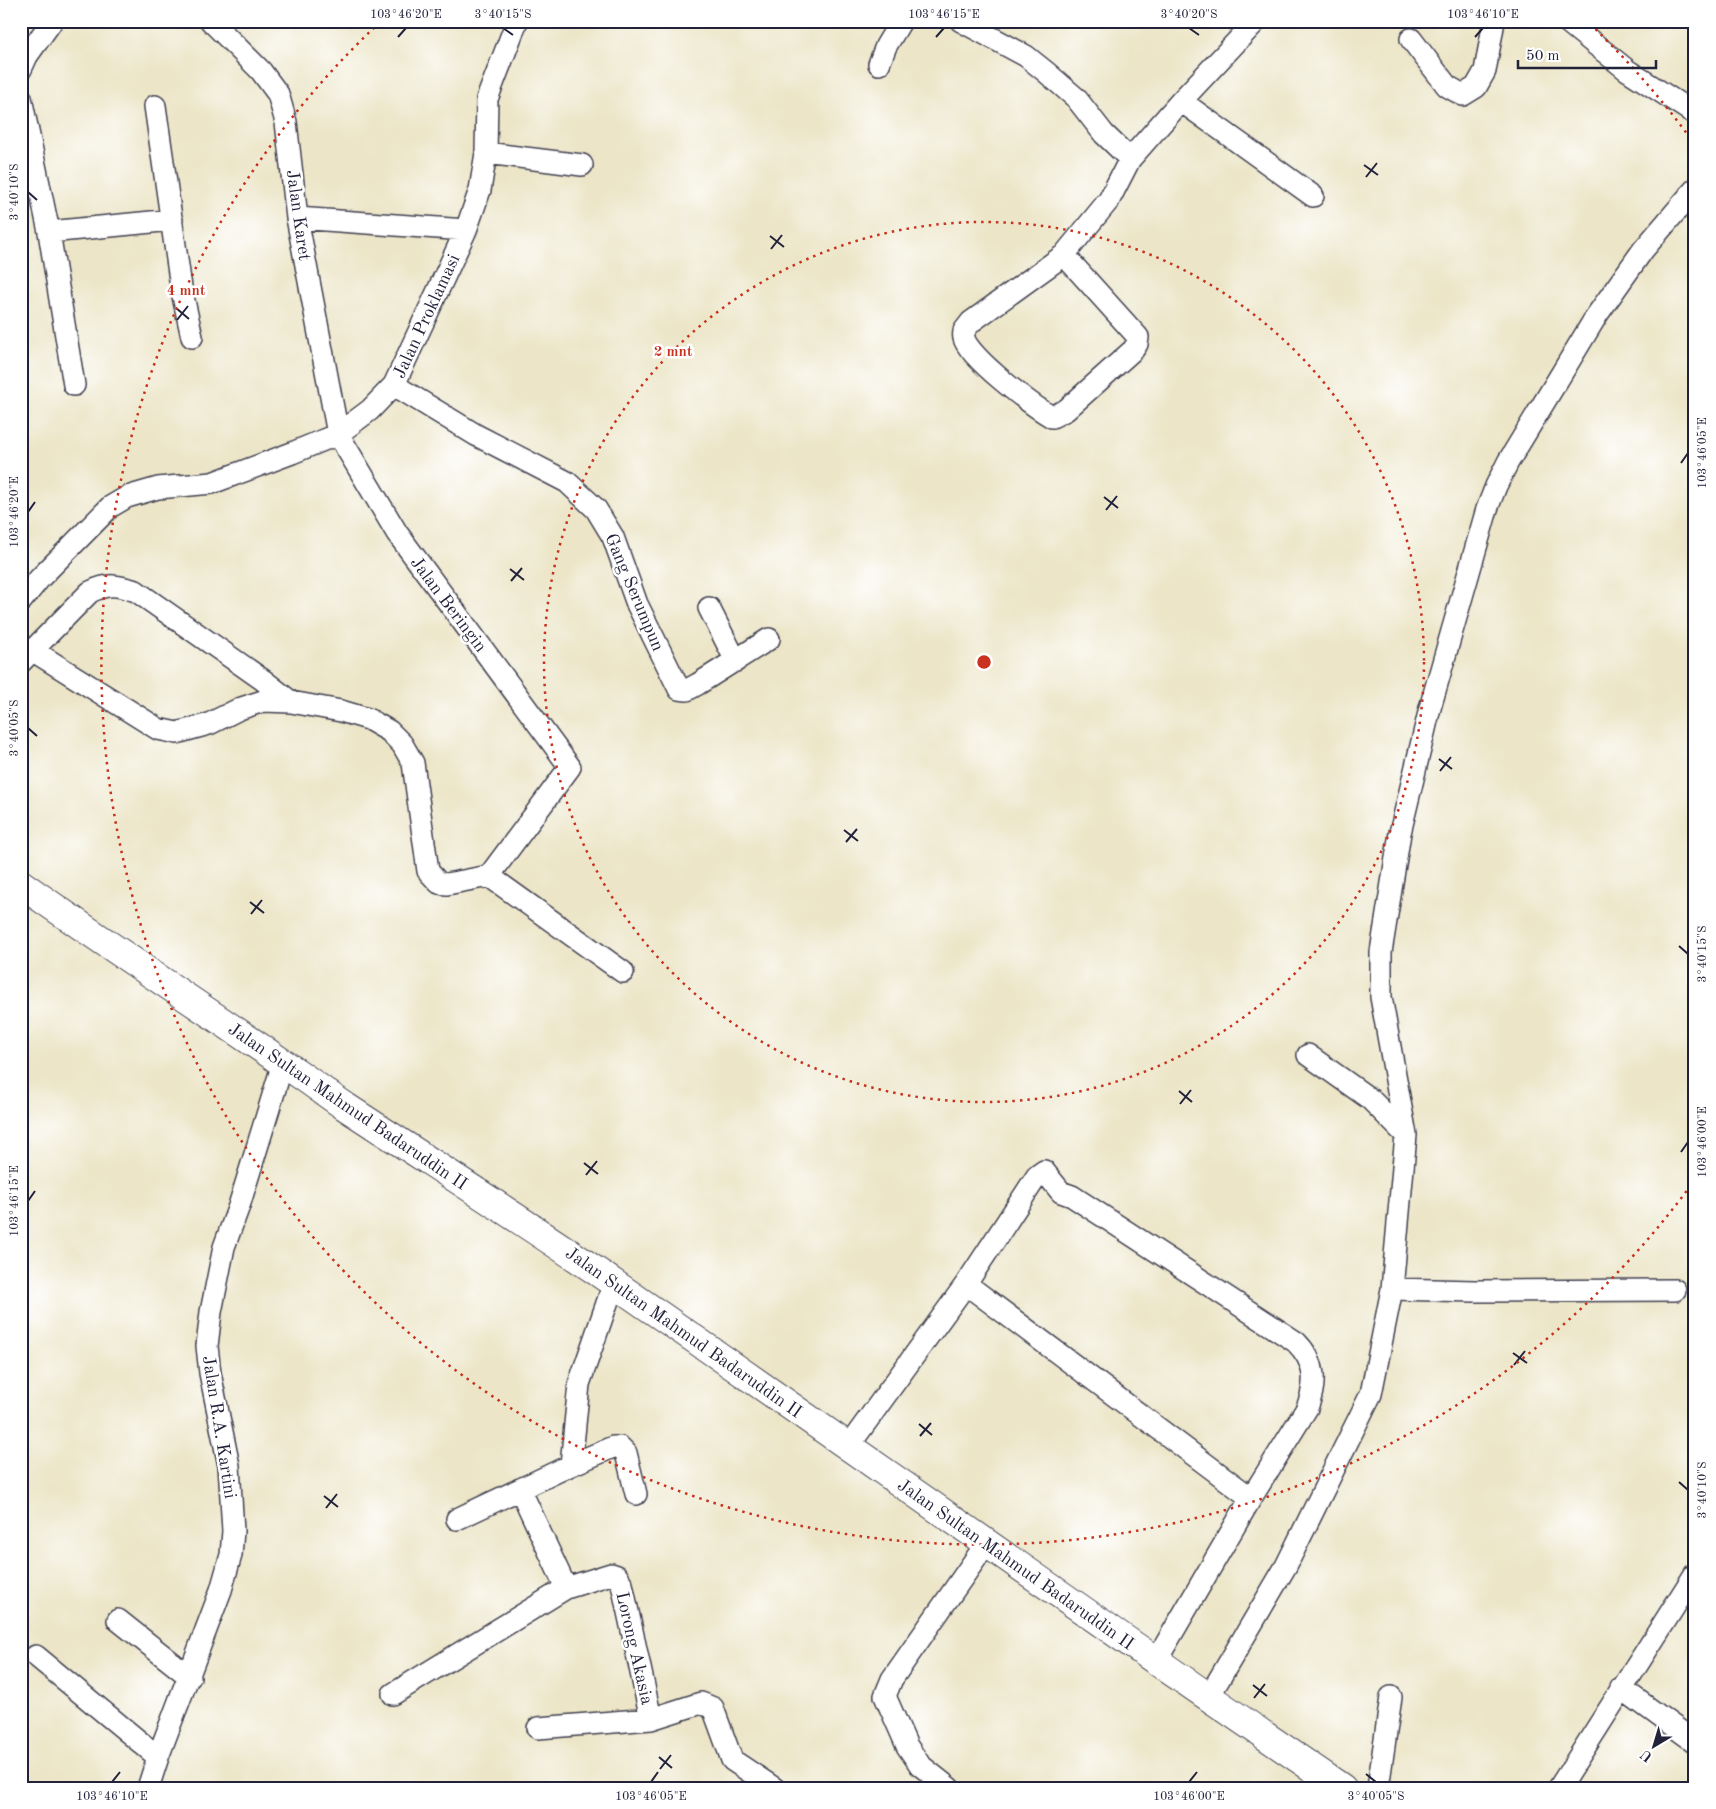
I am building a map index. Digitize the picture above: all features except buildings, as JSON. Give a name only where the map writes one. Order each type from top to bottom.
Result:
[{"type":"highway","name":"Jalan Sultan Mahmud Badaruddin II","points":[[21,884],[343,1105],[517,1217],[614,1283],[1208,1698],[1342,1788]]},
{"type":"street","points":[[21,69],[27,56],[52,21]]},
{"type":"street","name":"Jalan Karet","points":[[211,21],[261,71],[278,94],[286,122],[297,218],[338,434]]},
{"type":"street","name":"Jalan Proklamasi","points":[[21,600],[110,507],[127,496],[158,488],[212,483],[338,434],[370,410],[394,385],[466,230],[480,190],[486,153],[487,99],[516,21]]},
{"type":"street","points":[[879,64],[886,46],[901,21]]},
{"type":"street","points":[[961,21],[1026,56],[1046,72],[1076,98],[1104,134],[1130,159]]},
{"type":"street","points":[[1064,255],[1138,338],[1133,350],[1066,410],[1052,417],[1037,409],[983,364],[964,340],[964,331],[971,322],[1064,255],[1109,200],[1130,159],[1256,21]]},
{"type":"street","points":[[1411,39],[1447,86],[1463,95],[1476,87],[1485,71],[1494,21]]},
{"type":"street","points":[[1566,21],[1627,70],[1695,114]]},
{"type":"street","points":[[21,98],[49,232],[74,385]]},
{"type":"street","points":[[1181,101],[1314,196]]},
{"type":"street","points":[[156,106],[181,287],[192,337]]},
{"type":"street","points":[[486,153],[582,165]]},
{"type":"street","points":[[1208,1698],[1286,1566],[1371,1394],[1392,1288],[1406,1135],[1381,997],[1381,952],[1400,833],[1430,708],[1487,508],[1508,462],[1597,315],[1643,250],[1695,189]]},
{"type":"street","points":[[297,218],[466,230]]},
{"type":"street","points":[[49,232],[172,220]]},
{"type":"street","name":"Gang Serumpun","points":[[394,385],[476,435],[567,482],[596,509],[613,537],[637,604],[679,689],[687,690],[698,684],[769,639]]},
{"type":"street","name":"Jalan Beringin","points":[[338,434],[397,534],[570,767],[489,876]]},
{"type":"street","points":[[291,702],[263,680],[136,591],[116,585],[102,586],[90,592],[26,656],[158,729],[177,733],[209,724],[239,709],[263,701],[291,702],[341,711],[368,719],[389,731],[402,744],[413,763],[428,871],[433,878],[439,883],[447,884],[489,876],[623,972]]},
{"type":"street","points":[[709,608],[736,661]]},
{"type":"street","points":[[1308,1055],[1370,1099],[1406,1135]]},
{"type":"street","name":"Jalan R.A. Kartini","points":[[148,1788],[221,1590],[231,1555],[234,1531],[229,1466],[210,1373],[207,1346],[211,1312],[224,1247],[239,1206],[284,1063]]},
{"type":"street","points":[[848,1446],[966,1284],[1037,1176],[1044,1171],[1061,1192],[1072,1196],[1296,1342],[1305,1351],[1311,1363],[1314,1379],[1307,1408],[1251,1498],[1156,1661]]},
{"type":"street","points":[[571,1465],[580,1384],[614,1283]]},
{"type":"street","points":[[966,1284],[1251,1498]]},
{"type":"street","points":[[1392,1288],[1474,1291],[1675,1290]]},
{"type":"street","points":[[457,1519],[613,1447],[620,1447],[626,1453],[636,1494]]},
{"type":"street","points":[[520,1489],[566,1588]]},
{"type":"street","points":[[949,1788],[920,1765],[907,1746],[885,1696],[892,1679],[986,1544]]},
{"type":"street","name":"Lorong Akasia","points":[[393,1694],[566,1588],[611,1574],[617,1576],[622,1584],[651,1719],[538,1728]]},
{"type":"street","points":[[1559,1788],[1694,1574]]},
{"type":"street","points":[[118,1620],[190,1677]]},
{"type":"street","points":[[36,1656],[158,1757]]},
{"type":"street","points":[[1621,1688],[1695,1742]]},
{"type":"street","points":[[1378,1788],[1391,1697]]},
{"type":"street","points":[[651,1719],[701,1703],[708,1705],[713,1708],[732,1760],[774,1788]]}]
